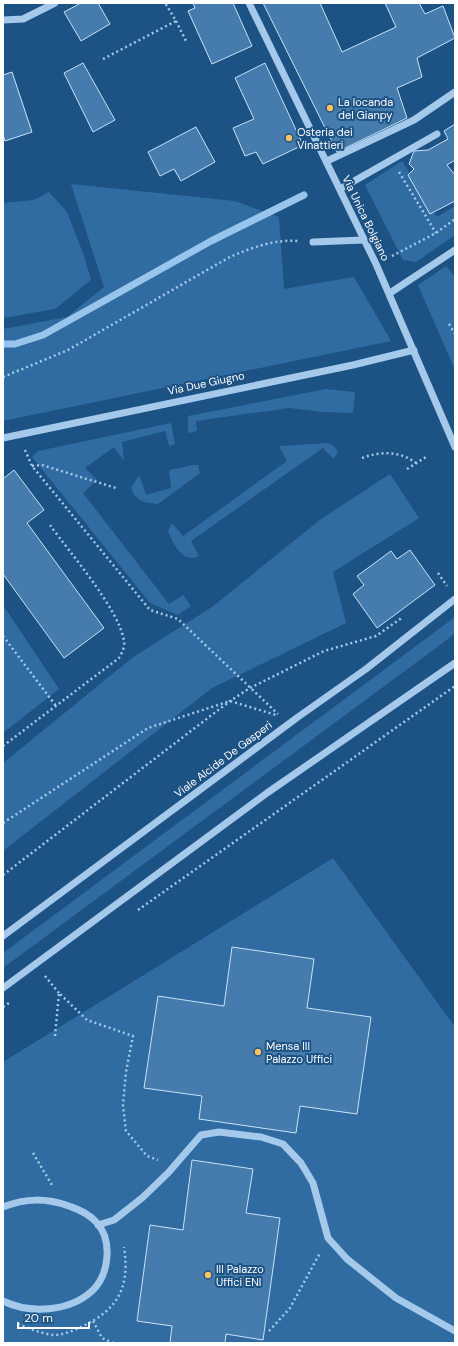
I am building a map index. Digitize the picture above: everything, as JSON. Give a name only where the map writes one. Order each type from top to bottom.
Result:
[{"type":"street","points":[[3,20],[24,19],[55,3]]},
{"type":"street","name":"Via Unica Bolgiano","points":[[249,3],[390,293],[455,447]]},
{"type":"street","points":[[327,161],[414,120],[455,92]]},
{"type":"street","points":[[340,189],[437,134]]},
{"type":"street","points":[[313,242],[364,240]]},
{"type":"street","points":[[390,293],[455,250]]},
{"type":"street","name":"Via Due Giugno","points":[[4,438],[353,365],[414,350]]},
{"type":"street","name":"Viale Alcide De Gasperi","points":[[3,936],[298,717],[366,669],[455,599]]},
{"type":"street","points":[[3,988],[266,793],[455,663]]},
{"type":"street","points":[[98,1224],[114,1220],[142,1198],[176,1165],[201,1135],[219,1132],[261,1137],[283,1144],[301,1163],[313,1183],[328,1238],[346,1259],[396,1298],[455,1331]]},
{"type":"street","points":[[3,1206],[32,1199],[53,1201],[88,1214],[98,1224],[106,1242],[107,1262],[101,1278],[93,1290],[76,1301],[58,1308],[36,1309],[14,1306],[3,1301]]},
{"type":"path","points":[[165,3],[187,43]]},
{"type":"path","points":[[103,59],[176,21]]},
{"type":"path","points":[[392,160],[436,233]]},
{"type":"path","points":[[392,256],[436,233],[455,219]]},
{"type":"path","points":[[3,377],[68,350],[228,258],[252,247],[291,240],[313,242]]},
{"type":"path","points":[[449,324],[455,334]]},
{"type":"path","points":[[3,823],[148,728],[230,701],[280,716],[178,619],[150,610],[32,466],[25,450]]},
{"type":"path","points":[[362,458],[374,454],[398,454],[407,456],[416,463]]},
{"type":"path","points":[[407,469],[426,457]]},
{"type":"path","points":[[32,466],[42,465],[116,488]]},
{"type":"path","points":[[3,746],[119,658],[123,650],[124,640],[111,608],[50,525]]},
{"type":"path","points":[[438,573],[447,587]]},
{"type":"path","points":[[441,591],[451,584]]},
{"type":"path","points":[[3,875],[230,701],[250,688],[324,651],[376,636],[408,614]]},
{"type":"path","points":[[3,636],[56,706]]},
{"type":"path","points":[[136,912],[455,686]]},
{"type":"path","points":[[35,964],[59,993],[87,1020],[133,1036],[126,1072],[123,1104],[126,1131],[147,1156],[176,1165]]},
{"type":"path","points":[[39,980],[51,971]]},
{"type":"path","points":[[55,1036],[59,993]]},
{"type":"path","points":[[3,1008],[15,998]]},
{"type":"path","points":[[33,1153],[54,1188]]},
{"type":"path","points":[[269,1331],[290,1308],[328,1238]]},
{"type":"path","points":[[15,1322],[54,1335],[70,1332],[93,1321],[113,1305],[121,1293],[127,1262],[124,1245]]},
{"type":"path","points":[[93,1321],[102,1338],[113,1343]]},
{"type":"shaded area","points":[[402,161],[437,217],[455,206],[455,235],[416,262],[403,260],[365,185]]},
{"type":"shaded area","points":[[71,184],[235,201],[279,217],[284,289],[354,277],[391,341],[3,421],[3,329],[67,317],[104,287]]},
{"type":"shaded area","points":[[49,192],[67,212],[83,253],[91,280],[55,309],[3,318],[3,203],[34,200]]},
{"type":"shaded area","points":[[446,266],[455,277],[455,370],[418,285]]},
{"type":"shaded area","points":[[326,389],[355,392],[353,413],[323,412],[289,408],[196,421],[197,431],[188,433],[188,416]]},
{"type":"shaded area","points":[[171,423],[175,444],[169,446],[165,431],[122,442],[124,461],[114,447],[85,468],[97,480],[83,493],[169,604],[183,595],[191,606],[178,615],[150,603],[32,457],[38,451]]},
{"type":"shaded area","points":[[328,443],[334,446],[338,451],[334,459],[323,448],[191,541],[199,556],[193,558],[188,557],[179,551],[168,531],[172,523],[183,536],[287,461],[279,446]]},
{"type":"shaded area","points":[[198,465],[200,473],[158,504],[145,502],[138,499],[133,493],[131,488],[138,477],[140,477],[146,495],[171,488],[169,470]]},
{"type":"shaded area","points":[[390,474],[419,518],[333,572],[346,623],[212,688],[3,851],[3,763],[132,658],[212,607],[321,519]]},
{"type":"shaded area","points":[[3,605],[59,689],[3,733]]},
{"type":"shaded area","points":[[455,617],[455,633],[444,642],[3,968],[3,953]]},
{"type":"shaded area","points":[[333,858],[455,1027],[455,1343],[3,1343],[3,1062]]},
{"type":"building","points":[[81,3],[98,3],[110,24],[81,41],[64,12]]},
{"type":"building","points":[[193,3],[233,3],[252,46],[212,64],[188,11],[195,8]]},
{"type":"building","points":[[263,3],[320,3],[342,52],[396,27],[385,3],[419,3],[425,14],[443,6],[455,38],[417,58],[422,77],[397,88],[407,118],[337,152]]},
{"type":"building","points":[[83,63],[115,120],[93,132],[64,73]]},
{"type":"building","points":[[265,63],[303,145],[263,164],[256,152],[245,156],[233,128],[254,119],[235,78]]},
{"type":"building","points":[[12,72],[32,132],[5,141],[3,135],[3,75]]},
{"type":"building","points":[[455,124],[455,160],[447,165],[455,175],[455,201],[430,214],[408,175],[414,169],[409,164],[414,151],[428,150],[448,139],[444,131]]},
{"type":"building","points":[[196,127],[215,162],[181,181],[174,169],[160,176],[148,152]]},
{"type":"building","points":[[14,470],[44,510],[27,523],[104,628],[64,658],[3,574],[3,479]]},
{"type":"building","points":[[410,550],[435,585],[377,628],[353,594],[364,585],[357,576],[391,551],[397,559]]},
{"type":"building","name":"Mensa III Palazzo Uffici","points":[[232,947],[314,959],[307,1008],[371,1017],[357,1114],[300,1106],[296,1133],[199,1119],[202,1096],[144,1088],[158,996],[224,1006]]},
{"type":"building","name":"III Palazzo Uffici ENI","points":[[192,1160],[253,1169],[246,1213],[280,1218],[263,1340],[226,1334],[225,1343],[170,1343],[172,1326],[137,1321],[150,1225],[183,1230]]},
{"type":"waterway","points":[[3,344],[15,344],[43,335],[211,241],[304,195]]},
{"type":"place","name":"La locanda del Gianpy","points":[[330,108]]},
{"type":"place","name":"Osteria dei Vinattieri","points":[[289,138]]},
{"type":"place","name":"Mensa III Palazzo Uffici","points":[[258,1052]]},
{"type":"place","name":"III Palazzo Uffici ENI","points":[[208,1275]]}]
